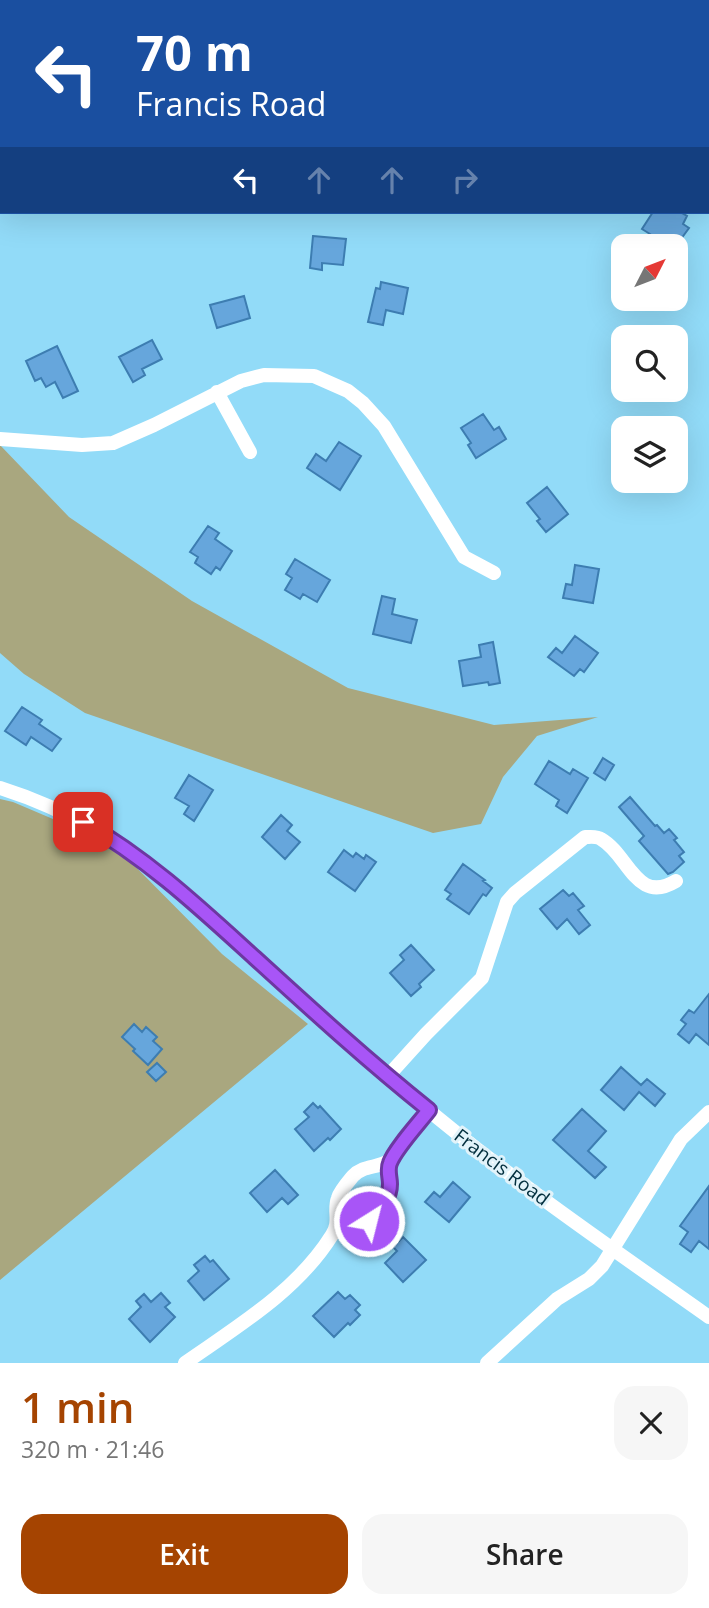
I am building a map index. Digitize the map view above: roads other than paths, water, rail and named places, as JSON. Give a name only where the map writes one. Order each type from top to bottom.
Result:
[{"type":"street","points":[[0,439],[82,445],[113,443],[241,380],[264,375],[314,376],[348,391],[363,403],[384,426],[464,557],[494,573]]},
{"type":"street","points":[[217,392],[250,452]]},
{"type":"street","name":"Francis Road","points":[[0,788],[45,804],[83,822],[153,868],[429,1110],[613,1250],[709,1317]]},
{"type":"street","points":[[388,1076],[482,978],[506,902],[585,837],[599,837],[611,847],[637,879],[650,887],[663,889],[676,881]]},
{"type":"street","points":[[333,1234],[337,1219],[337,1199],[349,1182],[366,1167],[382,1165],[391,1159],[429,1110]]},
{"type":"street","points":[[487,1363],[557,1299],[589,1279],[602,1266],[681,1139],[709,1112]]},
{"type":"street","points":[[186,1363],[273,1301],[304,1270],[333,1234],[343,1227],[369,1221],[389,1193],[388,1169],[391,1159]]}]
